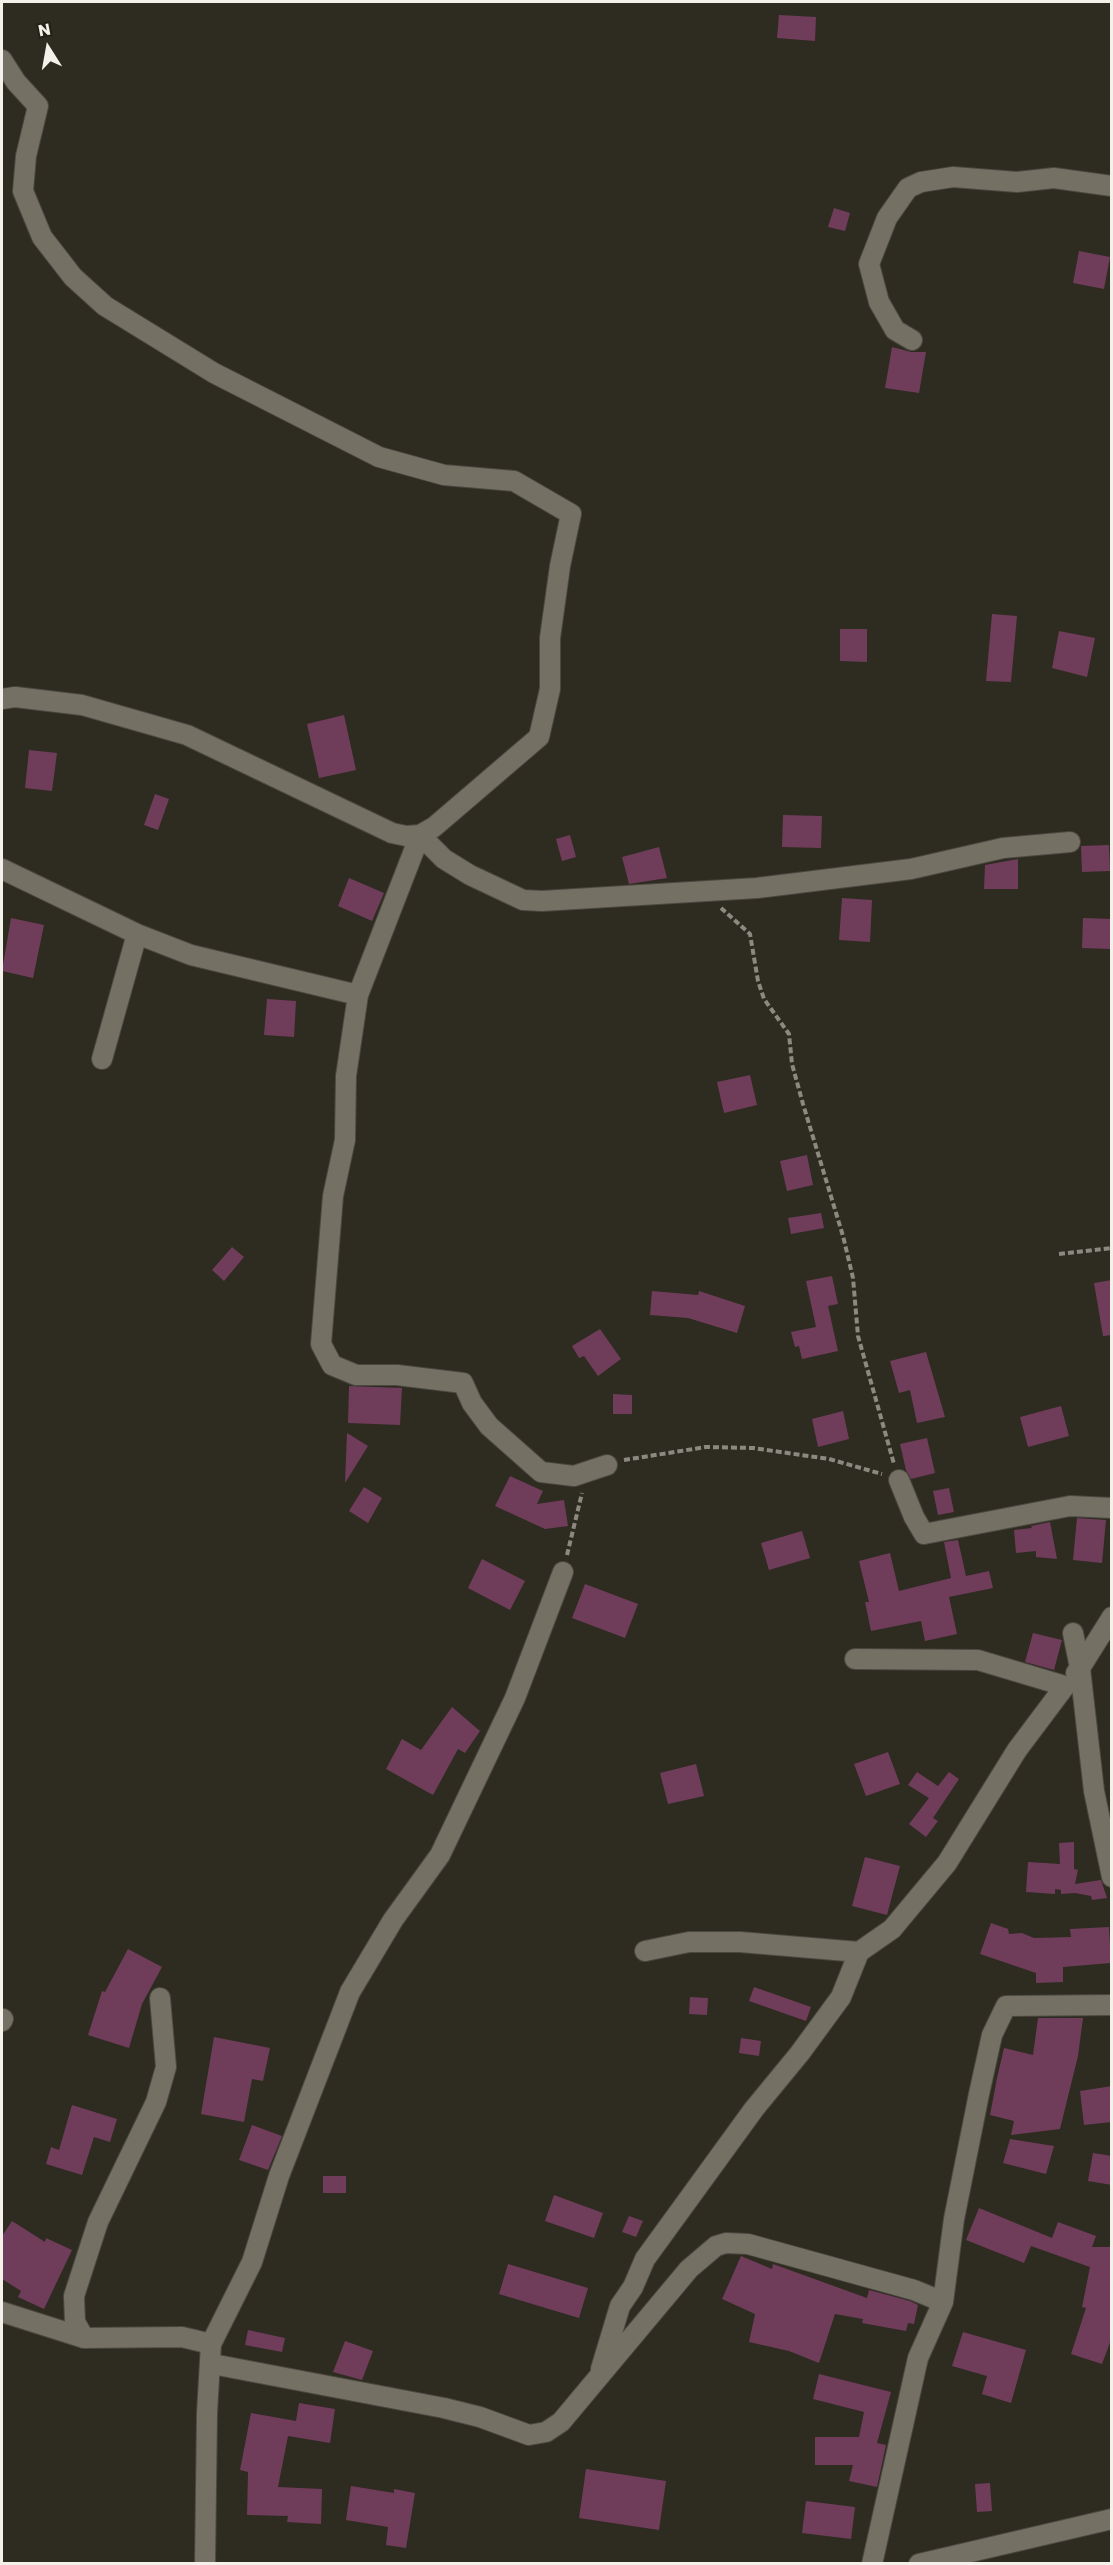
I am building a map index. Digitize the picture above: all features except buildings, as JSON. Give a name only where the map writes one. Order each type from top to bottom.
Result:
[{"type":"street","points":[[2,60],[16,82],[38,106],[26,156],[23,191],[42,237],[73,277],[105,306],[214,373],[379,457],[444,476],[514,481],[571,514],[560,566],[550,638],[550,689],[539,737],[434,827],[420,835],[406,836],[392,833],[187,735],[82,705],[15,698],[2,699]]},
{"type":"street","points":[[912,340],[895,330],[879,302],[869,264],[887,218],[908,188],[921,182],[953,177],[1017,182],[1054,178],[1112,186]]},
{"type":"street","points":[[420,835],[444,859],[470,875],[523,900],[575,901],[604,896],[643,897],[709,893],[870,876],[1003,848],[1070,842]]},
{"type":"street","points":[[420,835],[358,995],[346,1076],[345,1140],[333,1196],[321,1344],[332,1365],[356,1375],[397,1375],[463,1383],[472,1403],[489,1426],[541,1472],[574,1476],[607,1465]]},
{"type":"street","points":[[2,869],[137,934],[191,955],[358,995]]},
{"type":"street","points":[[102,1059],[137,934]]},
{"type":"street","points":[[899,1480],[914,1517],[924,1534],[1070,1506],[1112,1508]]},
{"type":"street","points":[[204,2564],[207,2413],[211,2354],[252,2262],[279,2176],[350,1992],[393,1920],[440,1855],[515,1698],[563,1572]]},
{"type":"street","points":[[599,2377],[620,2306],[633,2287],[645,2259],[754,2109],[800,2053],[841,1997],[859,1952],[892,1929],[947,1863],[1017,1750],[1080,1668],[1112,1617]]},
{"type":"street","points":[[1073,1633],[1080,1668],[1094,1791],[1112,1877]]},
{"type":"street","points":[[855,1659],[978,1660],[1065,1686]]},
{"type":"street","points":[[645,1951],[699,1942],[740,1942],[859,1952]]},
{"type":"street","points":[[84,2338],[75,2322],[74,2296],[98,2222],[156,2102],[166,2067],[160,1998]]},
{"type":"street","points":[[872,2564],[918,2358],[943,2302],[954,2219],[992,2035],[1006,2006],[1112,2005]]},
{"type":"street","points":[[2,2312],[84,2338],[182,2337],[211,2354],[480,2417],[529,2434],[546,2433],[561,2422],[689,2269],[716,2246],[726,2242],[748,2244],[914,2290],[943,2302]]},
{"type":"street","points":[[919,2564],[1112,2519]]},
{"type":"path","points":[[709,893],[721,908],[750,934],[758,981],[764,999],[789,1034],[792,1065],[846,1247],[853,1278],[858,1336],[899,1480]]},
{"type":"path","points":[[1059,1254],[1112,1248]]},
{"type":"path","points":[[607,1465],[636,1457],[706,1448],[753,1448],[829,1459],[899,1480]]},
{"type":"path","points":[[563,1572],[583,1486]]}]
